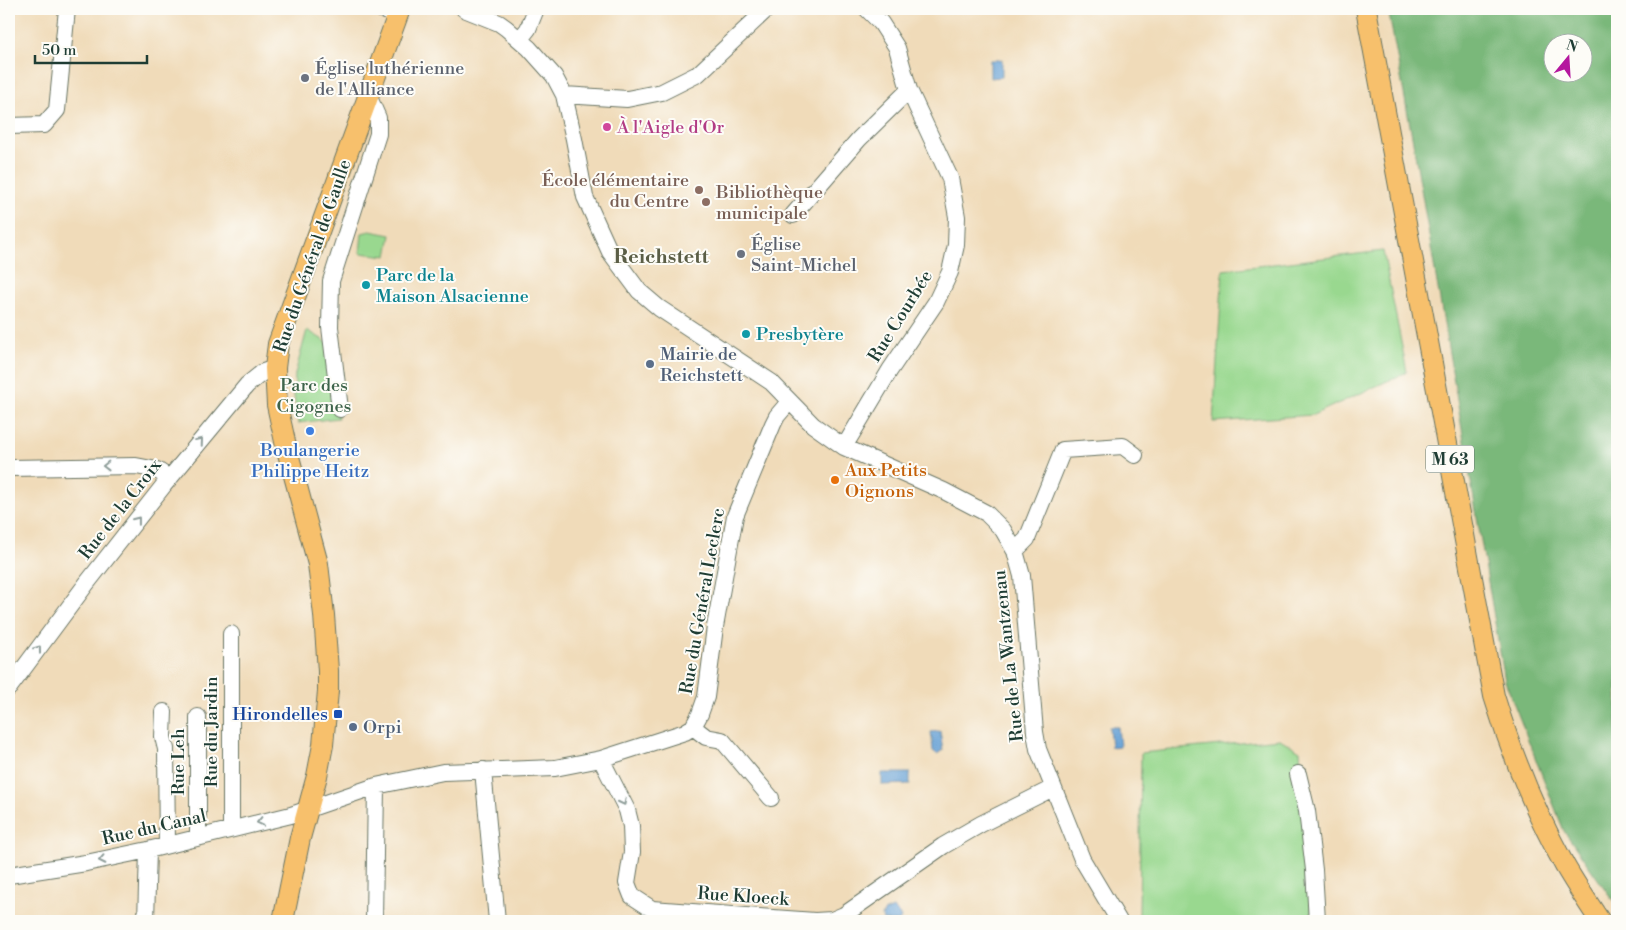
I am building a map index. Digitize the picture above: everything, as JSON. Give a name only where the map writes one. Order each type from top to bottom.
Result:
[{"type":"main road","name":"M 63","points":[[1366,9],[1494,696],[1508,741],[1535,806],[1565,866],[1600,921]]},
{"type":"main road","name":"Rue du Général de Gaulle","points":[[283,921],[298,845],[317,776],[325,731],[328,691],[327,642],[318,564],[281,425],[269,370],[368,95],[393,11]]},
{"type":"street","points":[[9,126],[44,125],[57,110],[67,9]]},
{"type":"street","name":"Rue de La Wantzenau","points":[[464,9],[499,23],[520,40],[554,76],[564,96],[585,197],[610,252],[638,291],[771,382],[813,425],[844,447],[944,491],[986,513],[1003,530],[1016,551],[1022,576],[1034,732],[1038,748],[1082,859],[1119,921]]},
{"type":"street","points":[[520,40],[528,28],[536,9]]},
{"type":"street","points":[[564,96],[627,99],[662,92],[698,74],[767,9]]},
{"type":"street","name":"Rue Courbée","points":[[844,447],[890,370],[936,302],[950,272],[956,245],[957,217],[950,178],[909,90],[897,48],[881,23],[866,9]]},
{"type":"street","points":[[792,215],[859,139],[909,90]]},
{"type":"street","points":[[340,408],[330,327],[331,281],[378,134],[378,118],[368,95]]},
{"type":"street","name":"Rue de la Croix","points":[[9,688],[87,583],[169,478],[247,385],[269,370]]},
{"type":"street","name":"Rue du Général Leclerc","points":[[693,726],[706,697],[715,627],[735,516],[773,424],[789,402]]},
{"type":"street","points":[[1016,551],[1027,539],[1063,450],[1123,446],[1135,455]]},
{"type":"street","points":[[9,468],[136,466],[157,470],[169,478]]},
{"type":"street","name":"Rue du Jardin","points":[[231,634],[231,829]]},
{"type":"street","points":[[164,712],[163,737],[166,749],[167,845]]},
{"type":"street","name":"Rue Leh","points":[[198,718],[198,837]]},
{"type":"street","points":[[307,810],[376,786],[443,772],[555,768],[601,759],[685,732],[693,726],[706,737],[722,740],[771,798]]},
{"type":"street","name":"Rue Kloeck","points":[[601,759],[627,810],[631,826],[632,852],[627,884],[632,896],[652,909],[742,919],[832,921],[844,915],[943,846],[981,824],[1054,788]]},
{"type":"street","points":[[483,770],[497,921]]},
{"type":"street","points":[[1298,774],[1308,819],[1317,921]]},
{"type":"street","points":[[374,921],[376,786]]},
{"type":"street","name":"Rue du Canal","points":[[9,875],[86,864],[307,810]]},
{"type":"street","points":[[146,921],[148,850]]},
{"type":"green space","points":[[1388,9],[1617,9],[1617,906],[1564,831],[1505,681],[1412,136]]},
{"type":"green space","points":[[370,231],[391,235],[387,256],[360,253],[362,233]]},
{"type":"green space","points":[[1383,251],[1407,372],[1313,415],[1213,422],[1223,270]]},
{"type":"green space","name":"Parc des Cigognes","points":[[307,330],[328,343],[338,418],[298,423],[294,396],[295,374]]},
{"type":"green space","points":[[1280,739],[1300,751],[1312,921],[1139,921],[1141,753]]},
{"type":"water","points":[[990,60],[1002,60],[1002,77],[990,78]]},
{"type":"water","points":[[1109,727],[1118,727],[1120,746],[1111,747]]},
{"type":"water","points":[[940,731],[943,750],[937,754],[933,751],[931,732]]},
{"type":"water","points":[[882,773],[910,773],[910,784],[882,785]]},
{"type":"water","points":[[893,908],[901,918],[899,921],[883,921],[884,912]]},
{"type":"place","name":"Église luthérienne de l'Alliance","points":[[305,78]]},
{"type":"place","name":"À l'Aigle d'Or","points":[[607,127]]},
{"type":"place","name":"École élémentaire du Centre","points":[[699,190]]},
{"type":"place","name":"Bibliothèque municipale","points":[[706,202]]},
{"type":"place","name":"Église Saint-Michel","points":[[741,254]]},
{"type":"place","name":"Parc de la Maison Alsacienne","points":[[366,285]]},
{"type":"place","name":"Presbytère","points":[[746,334]]},
{"type":"place","name":"Mairie de Reichstett","points":[[650,364]]},
{"type":"place","name":"Boulangerie Philippe Heitz","points":[[310,431]]},
{"type":"place","name":"Aux Petits Oignons","points":[[835,480]]},
{"type":"place","name":"Hirondelles","points":[[338,714]]},
{"type":"place","name":"Orpi","points":[[353,727]]},
{"type":"district","name":"Reichstett","points":[[661,256]]}]
